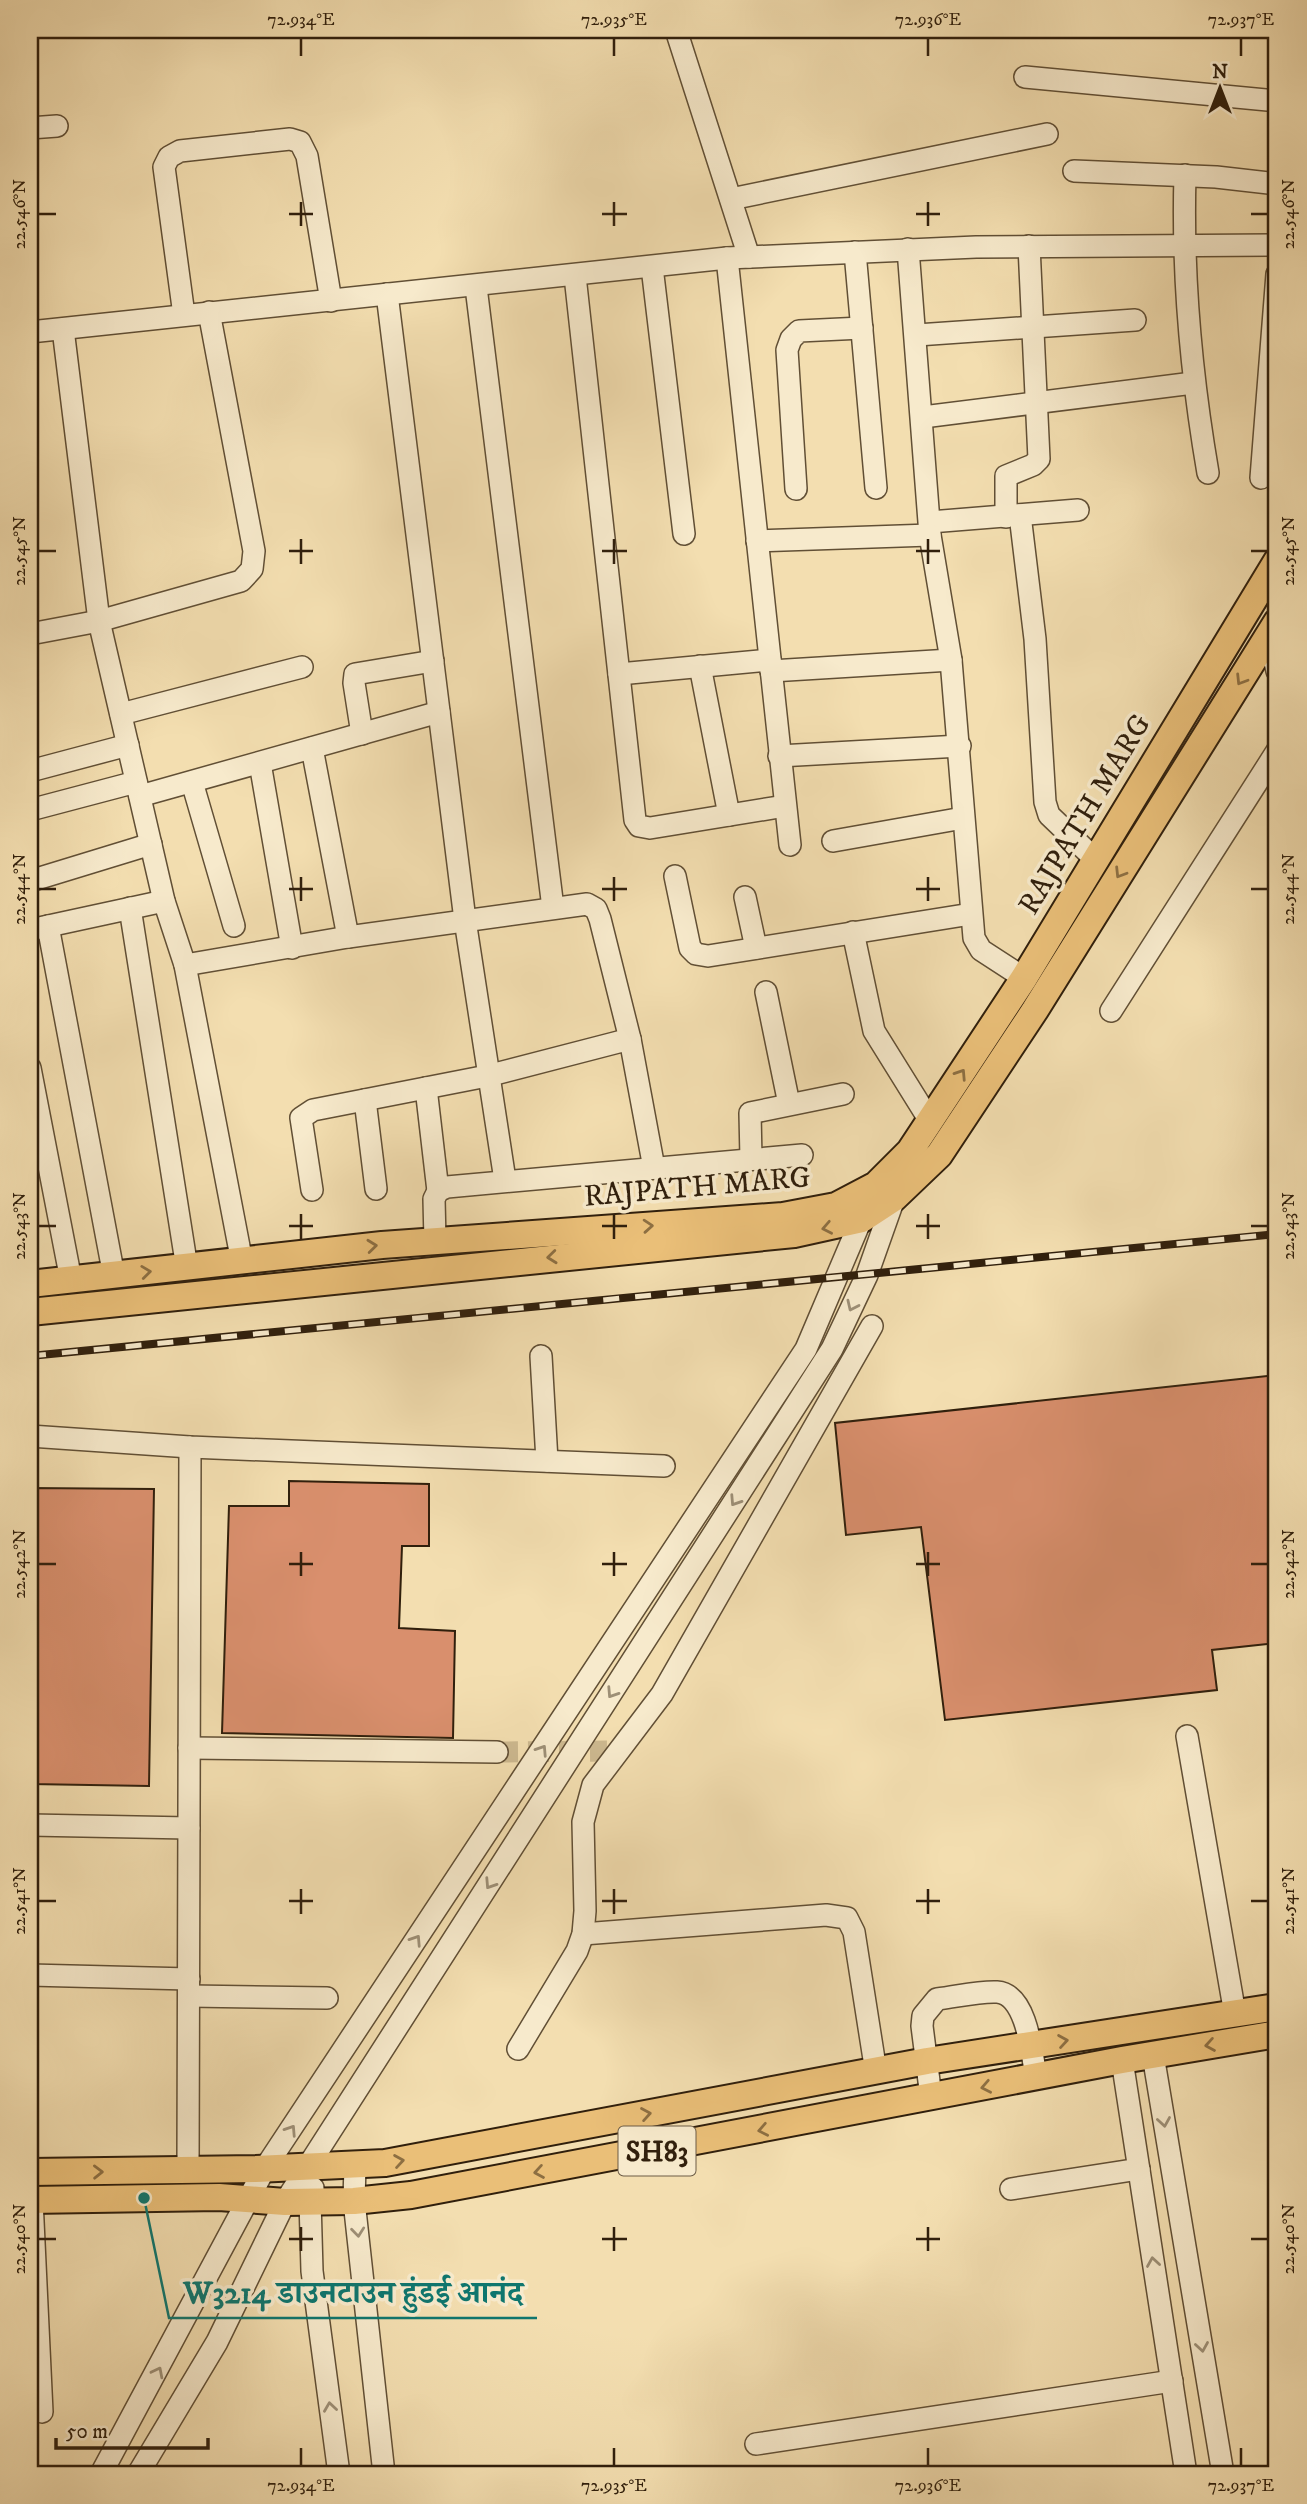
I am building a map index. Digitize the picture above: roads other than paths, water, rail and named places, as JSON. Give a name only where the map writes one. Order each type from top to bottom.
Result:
[{"type":"main road","name":"RAJPATH MARG","points":[[30,1312],[794,1234],[862,1219],[885,1192],[1024,978],[1277,561]]},
{"type":"main road","name":"RAJPATH MARG","points":[[30,1284],[435,1241],[783,1216],[836,1206],[885,1192],[946,1144],[1034,1010],[1273,629]]},
{"type":"main road","name":"SH83","points":[[30,2172],[314,2167],[385,2163],[927,2062],[1277,2007]]},
{"type":"main road","name":"SH83","points":[[31,2200],[248,2198],[298,2201],[411,2195],[1122,2060],[1277,2034]]},
{"type":"street","points":[[676,30],[749,257]]},
{"type":"street","points":[[1025,77],[1277,101]]},
{"type":"street","points":[[30,128],[57,126]]},
{"type":"street","points":[[731,199],[1047,134]]},
{"type":"street","points":[[184,316],[164,167],[169,157],[180,151],[290,139],[300,142],[307,156],[331,301]]},
{"type":"street","points":[[1074,171],[1185,175],[1277,184]]},
{"type":"street","points":[[1185,175],[1183,245],[1193,383],[1208,473]]},
{"type":"street","points":[[30,332],[387,293],[476,287],[727,258],[1030,246],[1277,245]]},
{"type":"street","points":[[1030,246],[1039,459],[1033,465],[1006,477],[1035,639],[1045,802],[1049,815],[1096,860]]},
{"type":"street","points":[[908,249],[917,335],[930,528],[951,660],[974,937],[981,950],[1024,978]]},
{"type":"street","points":[[855,252],[877,488]]},
{"type":"street","points":[[727,258],[790,845]]},
{"type":"street","points":[[652,267],[684,534]]},
{"type":"street","points":[[1261,478],[1277,274]]},
{"type":"street","points":[[575,276],[634,808],[639,827],[649,828],[785,806]]},
{"type":"street","points":[[476,287],[553,908]]},
{"type":"street","points":[[387,293],[465,920],[505,1180]]},
{"type":"street","points":[[30,634],[99,621],[241,581],[252,569],[254,551],[209,312]]},
{"type":"street","points":[[917,335],[1135,320]]},
{"type":"street","points":[[796,489],[787,350],[791,339],[799,331],[862,328]]},
{"type":"street","points":[[63,329],[99,621],[164,901],[186,965],[242,1262]]},
{"type":"street","points":[[923,417],[1193,383]]},
{"type":"street","points":[[757,541],[930,528],[1078,510]]},
{"type":"street","points":[[1273,629],[1277,671]]},
{"type":"street","points":[[619,674],[700,666],[951,660]]},
{"type":"street","points":[[362,734],[355,674],[433,661]]},
{"type":"street","points":[[700,666],[729,815]]},
{"type":"street","points":[[121,714],[302,667]]},
{"type":"street","points":[[30,810],[138,789],[192,782],[439,712]]},
{"type":"street","points":[[30,771],[128,745]]},
{"type":"street","points":[[779,756],[960,746]]},
{"type":"street","points":[[312,748],[348,937]]},
{"type":"street","points":[[1111,1011],[1277,751]]},
{"type":"street","points":[[260,763],[292,948]]},
{"type":"street","points":[[192,782],[234,926]]},
{"type":"street","points":[[833,841],[963,818]]},
{"type":"street","points":[[30,881],[151,844]]},
{"type":"street","points":[[675,876],[690,948],[696,954],[708,956],[971,914]]},
{"type":"street","points":[[746,897],[756,948]]},
{"type":"street","points":[[114,1276],[39,928],[164,901]]},
{"type":"street","points":[[186,965],[348,937],[587,904],[596,909],[630,1039],[654,1168]]},
{"type":"street","points":[[130,908],[187,1268]]},
{"type":"street","points":[[853,932],[874,1031],[930,1121]]},
{"type":"street","points":[[765,992],[789,1104]]},
{"type":"street","points":[[313,1190],[301,1118],[313,1110],[487,1076],[630,1039]]},
{"type":"street","points":[[30,1068],[71,1280]]},
{"type":"street","points":[[426,1088],[438,1191],[434,1199],[435,1241]]},
{"type":"street","points":[[751,1159],[750,1113],[843,1094]]},
{"type":"street","points":[[365,1100],[376,1189]]},
{"type":"street","points":[[438,1191],[505,1180],[802,1154]]},
{"type":"street","points":[[138,2474],[298,2201],[314,2167],[832,1349],[867,1275],[885,1192]]},
{"type":"street","points":[[101,2474],[132,2422],[265,2168],[806,1349],[862,1219]]},
{"type":"street","points":[[518,2049],[577,1951],[583,1934],[583,1822],[593,1785],[613,1751],[662,1693],[872,1326]]},
{"type":"street","points":[[541,1356],[547,1461]]},
{"type":"street","points":[[30,1436],[190,1447],[664,1466]]},
{"type":"street","points":[[188,2170],[190,1447]]},
{"type":"street","points":[[1187,1736],[1236,2014]]},
{"type":"street","points":[[189,1748],[497,1752]]},
{"type":"street","points":[[30,1825],[189,1828]]},
{"type":"street","points":[[583,1934],[826,1915],[847,1918],[854,1932],[877,2072]]},
{"type":"street","points":[[30,1975],[327,1998]]},
{"type":"street","points":[[931,2097],[923,2015],[937,1999],[1005,1994],[1017,2003],[1036,2077]]},
{"type":"street","points":[[1153,2055],[1223,2474]]},
{"type":"street","points":[[1122,2060],[1186,2474]]},
{"type":"street","points":[[355,2164],[355,2200],[384,2474]]},
{"type":"street","points":[[1011,2189],[1139,2169]]},
{"type":"street","points":[[31,2200],[42,2412]]},
{"type":"street","points":[[298,2201],[313,2271],[339,2474]]},
{"type":"street","points":[[756,2444],[1172,2381]]},
{"type":"tunnel","points":[[497,1752],[607,1751]]},
{"type":"railway","points":[[30,1356],[1277,1234]]},
{"type":"place","name":"W3214 डाउनटाउन हुंडई आनंद","points":[[144,2198]]}]
